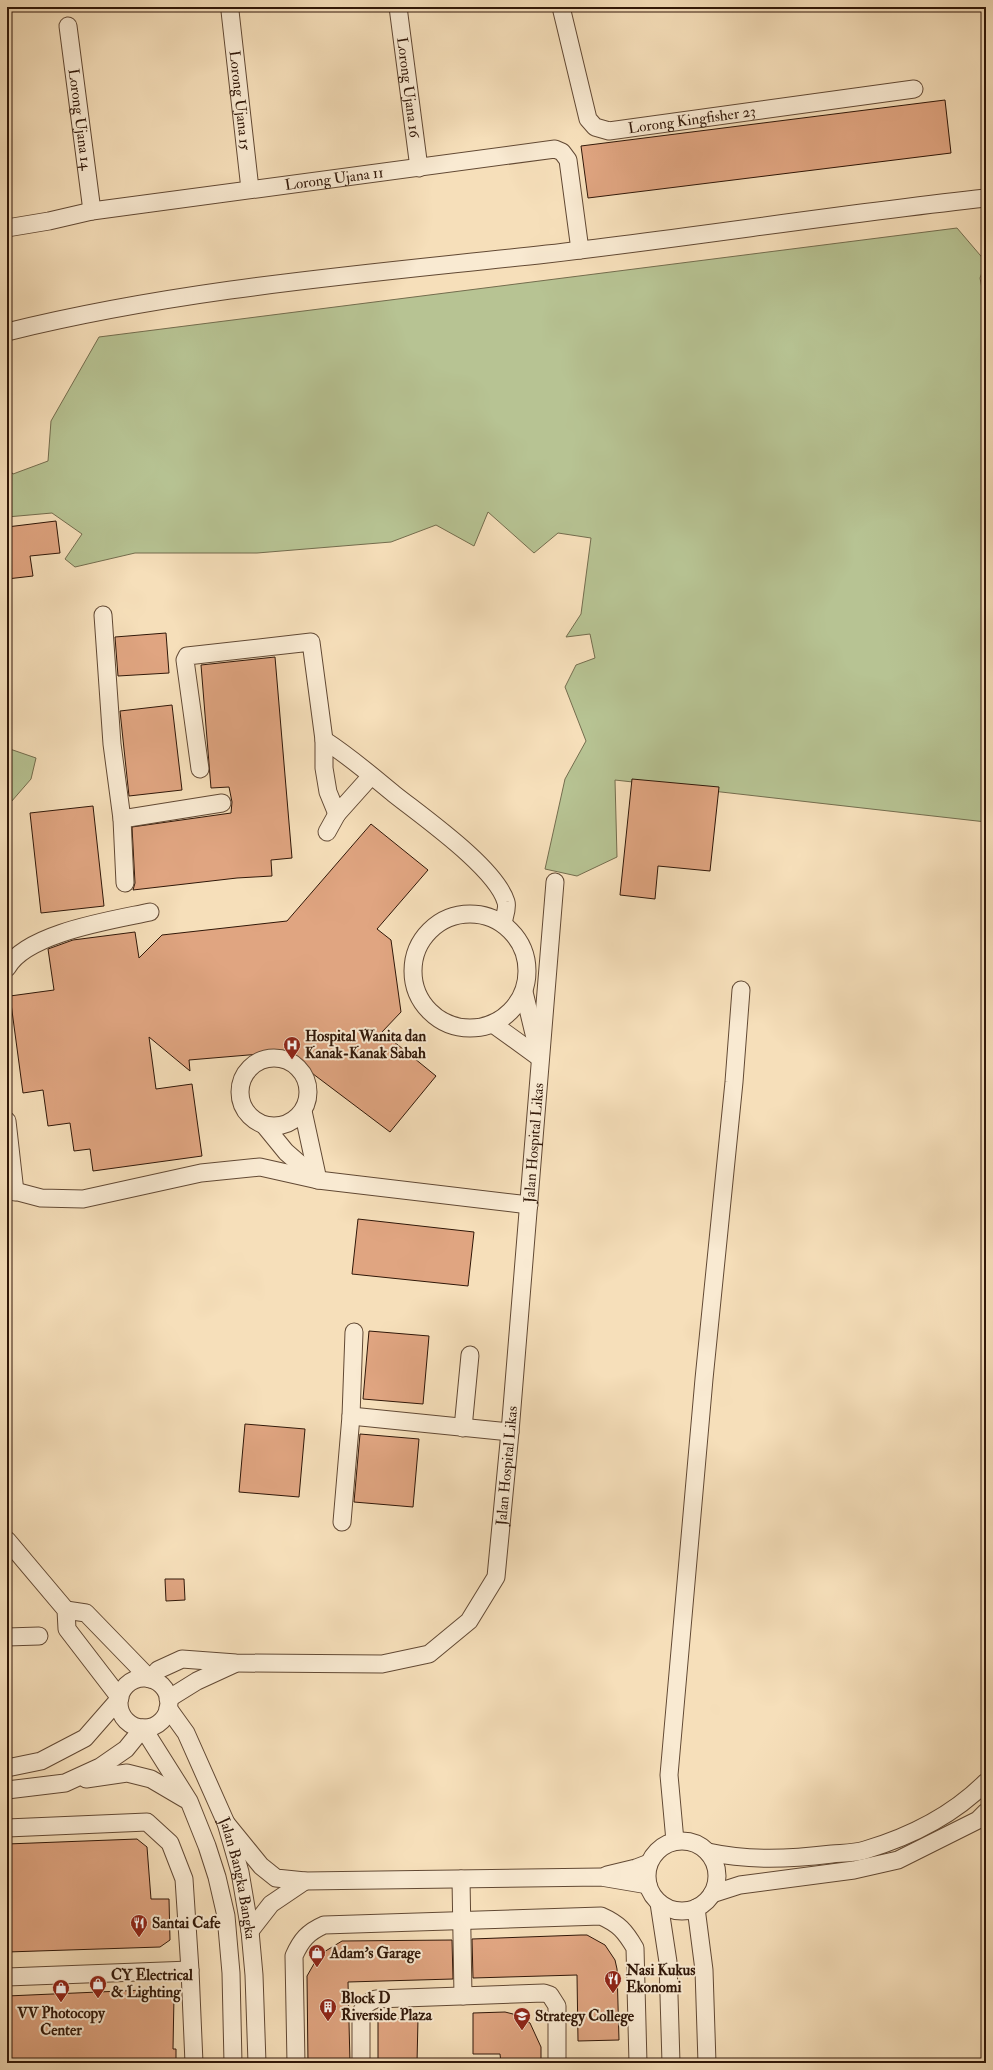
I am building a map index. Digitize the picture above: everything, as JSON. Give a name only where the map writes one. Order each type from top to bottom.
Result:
[{"type":"street","name":"Lorong Ujana 16","points":[[398,7],[419,168]]},
{"type":"street","name":"Lorong Kingfisher 23","points":[[562,7],[588,119],[595,127],[609,131],[914,89]]},
{"type":"street","name":"Lorong Ujana 15","points":[[230,11],[250,189]]},
{"type":"street","name":"Lorong Ujana 14","points":[[68,26],[92,211]]},
{"type":"street","name":"Lorong Ujana 11","points":[[7,228],[49,221],[92,211],[555,149],[562,152],[568,160],[580,250]]},
{"type":"street","points":[[7,332],[74,315],[213,294],[398,270],[580,250],[863,211],[986,198]]},
{"type":"street","points":[[103,615],[112,744],[122,819],[125,883]]},
{"type":"street","points":[[200,769],[186,660],[187,656],[311,642],[324,740],[324,768],[328,792],[337,814]]},
{"type":"street","points":[[324,740],[350,756],[371,776],[472,856],[498,886],[507,904],[503,923]]},
{"type":"street","points":[[327,832],[337,814],[371,776]]},
{"type":"street","points":[[122,819],[222,803]]},
{"type":"street","name":"Jalan Hospital Likas","points":[[150,1680],[158,1670],[182,1659],[236,1663],[382,1664],[429,1654],[469,1621],[496,1577],[510,1432],[555,882]]},
{"type":"street","points":[[7,968],[10,962],[30,946],[77,928],[150,912]]},
{"type":"street","points":[[481,914],[503,923],[516,936],[525,952],[528,967],[524,992],[513,1010],[493,1024],[477,1028],[457,1027],[438,1018],[426,1007],[416,990],[413,974],[415,957],[422,941],[437,924],[459,915],[481,914]]},
{"type":"street","points":[[675,1841],[669,1775],[704,1379],[742,990]]},
{"type":"street","points":[[524,992],[540,1058]]},
{"type":"street","points":[[493,1024],[540,1058]]},
{"type":"street","points":[[303,1111],[292,1121],[276,1126],[264,1125],[254,1121],[246,1112],[240,1101],[242,1079],[249,1069],[261,1061],[277,1058],[288,1061],[301,1071],[306,1082],[308,1093],[303,1111],[318,1180]]},
{"type":"street","points":[[7,1121],[11,1190],[41,1198],[83,1199],[201,1173],[260,1167],[318,1180],[529,1205]]},
{"type":"street","points":[[264,1125],[286,1152],[318,1180]]},
{"type":"street","points":[[342,1522],[351,1416],[354,1332]]},
{"type":"street","points":[[463,1428],[470,1355]]},
{"type":"street","points":[[351,1416],[510,1432]]},
{"type":"street","points":[[7,1540],[66,1610],[67,1629],[120,1698]]},
{"type":"street","points":[[66,1610],[86,1613],[150,1680],[162,1687],[168,1703],[166,1714],[156,1724],[143,1728],[135,1726],[124,1718],[119,1705],[120,1698],[123,1690],[132,1681],[138,1679],[150,1680]]},
{"type":"street","points":[[7,1637],[39,1636]]},
{"type":"street","points":[[168,1703],[197,1681],[236,1663]]},
{"type":"street","points":[[7,1768],[41,1761],[85,1738],[120,1698]]},
{"type":"street","name":"Jalan Bangka Bangka","points":[[168,1703],[186,1733],[226,1823],[240,1872],[250,1931],[254,1975],[257,2063]]},
{"type":"street","points":[[65,1783],[100,1767],[126,1749],[143,1728]]},
{"type":"street","name":"Jalan Bangka Bangka","points":[[143,1728],[189,1801],[217,1877],[226,1916],[231,1972],[233,2063]]},
{"type":"street","points":[[7,1790],[65,1783],[127,1773],[151,1779],[189,1801]]},
{"type":"street","points":[[708,1852],[735,1858],[791,1858],[864,1851],[926,1827],[978,1790],[986,1782]]},
{"type":"street","points":[[712,1894],[740,1884],[854,1870],[898,1860],[978,1820],[986,1812]]},
{"type":"street","points":[[7,1828],[147,1822],[170,1843],[184,1879],[194,2063]]},
{"type":"street","points":[[226,1823],[261,1866],[276,1878],[305,1881],[601,1877],[648,1885]]},
{"type":"street","points":[[675,1841],[688,1841],[699,1844],[708,1852],[715,1862],[717,1873],[716,1884],[712,1894],[705,1902],[696,1908],[677,1911],[659,1903],[652,1895],[648,1885],[646,1874],[649,1863],[655,1853],[664,1845],[675,1841]]},
{"type":"street","points":[[601,1877],[649,1863]]},
{"type":"street","points":[[461,1879],[463,1996]]},
{"type":"street","points":[[250,1931],[272,1904],[305,1881]]},
{"type":"street","points":[[659,1903],[668,1962],[671,2063]]},
{"type":"street","points":[[696,1908],[704,1970],[707,2063]]},
{"type":"street","points":[[296,2063],[294,1956],[300,1943],[310,1931],[324,1925],[601,1916],[616,1923],[627,1934],[635,1948],[638,2063]]},
{"type":"street","points":[[7,1977],[190,1970]]},
{"type":"street","points":[[361,2063],[361,2013],[364,2006],[376,1999],[544,1993],[550,1995],[557,2006],[557,2063]]},
{"type":"green space","points":[[957,228],[986,262],[980,278],[986,310],[986,822],[615,780],[617,857],[577,876],[545,869],[565,779],[586,741],[565,687],[576,665],[595,658],[590,634],[566,637],[581,614],[591,538],[558,533],[534,553],[488,512],[474,546],[436,525],[391,542],[257,553],[135,553],[75,567],[65,559],[82,534],[52,513],[7,517],[7,467],[13,474],[48,461],[51,421],[99,337]]},
{"type":"green space","points":[[7,748],[36,758],[31,779],[11,802],[7,803]]},
{"type":"building","points":[[945,100],[951,153],[588,198],[581,146]]},
{"type":"building","points":[[56,521],[60,553],[30,556],[33,576],[7,579],[7,527]]},
{"type":"building","points":[[166,633],[169,673],[118,676],[115,637]]},
{"type":"building","points":[[275,657],[292,858],[271,860],[272,876],[237,878],[133,890],[135,883],[132,827],[231,813],[232,802],[229,787],[211,788],[201,665]]},
{"type":"building","points":[[172,705],[182,790],[129,796],[120,711]]},
{"type":"building","points":[[632,779],[719,787],[710,871],[658,866],[655,899],[620,895]]},
{"type":"building","points":[[93,806],[104,906],[41,913],[30,813]]},
{"type":"building","points":[[371,824],[428,870],[377,929],[391,940],[401,1012],[382,1032],[436,1076],[390,1132],[284,1052],[189,1060],[190,1071],[149,1037],[156,1089],[192,1084],[202,1156],[93,1171],[90,1149],[74,1151],[70,1123],[48,1126],[43,1090],[23,1093],[10,996],[54,990],[48,949],[73,940],[135,932],[139,958],[162,935],[287,921]]},
{"type":"building","points":[[358,1219],[474,1232],[468,1286],[352,1274]]},
{"type":"building","points":[[369,1331],[429,1336],[423,1404],[363,1399]]},
{"type":"building","points":[[245,1424],[305,1429],[299,1497],[239,1492]]},
{"type":"building","points":[[360,1434],[419,1439],[413,1507],[354,1502]]},
{"type":"building","points":[[165,1579],[184,1579],[185,1600],[166,1601]]},
{"type":"building","points":[[137,1839],[147,1847],[151,1899],[169,1899],[170,1940],[160,1947],[7,1952],[7,1844]]},
{"type":"building","points":[[587,1935],[605,1945],[615,1960],[617,1969],[619,2040],[578,2041],[577,1975],[473,1978],[472,1939]]},
{"type":"building","name":"Block D Riverside Plaza","points":[[452,1940],[453,1979],[348,1982],[350,2063],[308,2063],[307,1976],[319,1955],[342,1941]]},
{"type":"building","points":[[167,1989],[174,1996],[173,2049],[176,2049],[176,2063],[7,2063],[7,1996]]},
{"type":"building","points":[[505,2012],[513,2014],[530,2023],[541,2047],[541,2063],[501,2063],[500,2054],[473,2054],[473,2013]]},
{"type":"building","points":[[378,2018],[418,2019],[417,2063],[378,2063]]},
{"type":"place","name":"Hospital Wanita dan Kanak-Kanak Sabah","points":[[292,1060]]},
{"type":"place","name":"Santai Cafe","points":[[139,1938]]},
{"type":"place","name":"Adam's Garage","points":[[317,1968]]},
{"type":"place","name":"Nasi Kukus Ekonomi","points":[[613,1994]]},
{"type":"place","name":"CY Electrical & Lighting","points":[[98,1999]]},
{"type":"place","name":"VV Photocopy Center","points":[[61,2003]]},
{"type":"place","name":"Block D Riverside Plaza","points":[[328,2022]]},
{"type":"place","name":"Strategy College","points":[[522,2031]]}]
